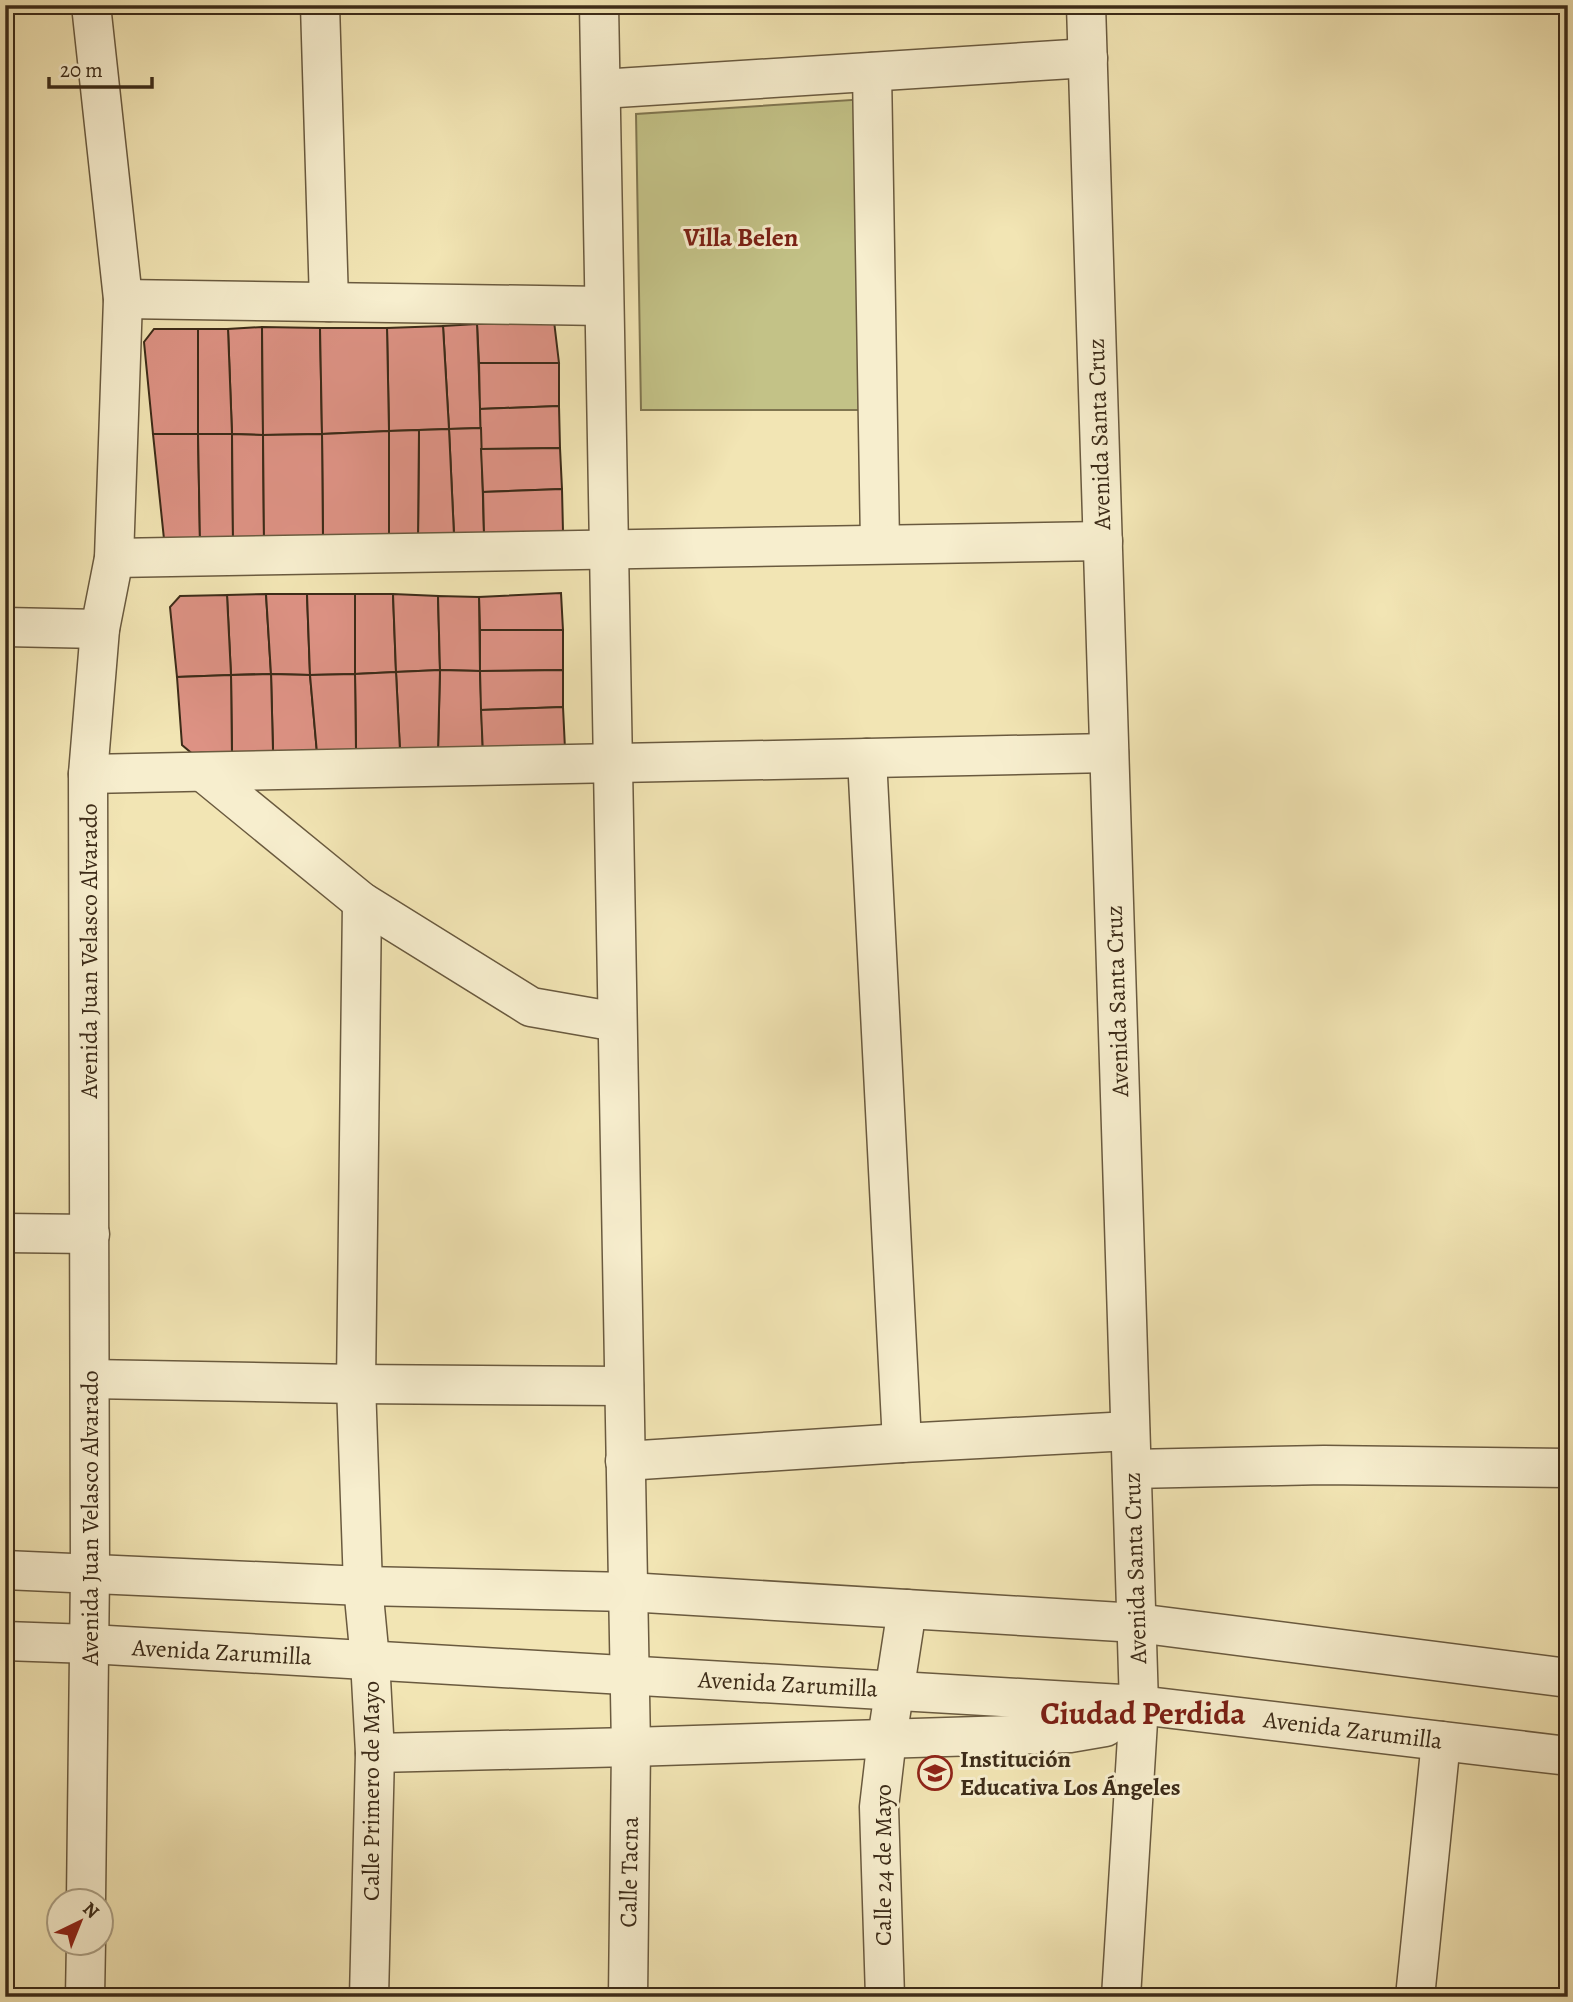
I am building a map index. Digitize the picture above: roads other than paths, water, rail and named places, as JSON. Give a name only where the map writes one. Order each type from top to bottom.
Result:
[{"type":"street","name":"Avenida Juan Velasco Alvarado","points":[[86,1886],[90,1644],[88,774],[100,629],[114,558],[123,299],[91,5]]},
{"type":"street","points":[[320,5],[330,302]]},
{"type":"street","name":"Calle Tacna","points":[[599,5],[631,1747],[628,1997]]},
{"type":"street","name":"Avenida Santa Cruz","points":[[1086,5],[1139,1704],[1121,1997]]},
{"type":"street","points":[[601,89],[1088,58]]},
{"type":"street","points":[[872,72],[880,544]]},
{"type":"street","points":[[123,299],[604,306]]},
{"type":"street","points":[[114,558],[1103,541]]},
{"type":"street","points":[[5,627],[100,629]]},
{"type":"street","points":[[88,774],[1109,753]]},
{"type":"street","points":[[866,758],[902,1443]]},
{"type":"street","points":[[203,772],[362,902],[531,1006],[617,1022]]},
{"type":"street","name":"Calle Primero de Mayo","points":[[362,902],[356,1384],[363,1586],[375,1752],[369,1997]]},
{"type":"street","points":[[5,1233],[90,1234]]},
{"type":"street","points":[[90,1379],[624,1386]]},
{"type":"street","points":[[625,1461],[1130,1432]]},
{"type":"street","points":[[1132,1469],[1324,1465],[1568,1468]]},
{"type":"street","points":[[5,1570],[363,1586],[628,1592],[1137,1623],[1568,1678]]},
{"type":"street","name":"Calle 24 de Mayo","points":[[884,1997],[879,1807],[907,1609]]},
{"type":"street","name":"Avenida Zarumilla","points":[[5,1641],[1139,1704],[1568,1756]]},
{"type":"street","points":[[375,1752],[1070,1733],[1105,1727],[1139,1704]]},
{"type":"street","points":[[1415,1997],[1441,1741]]},
{"type":"street","points":[[85,1997],[86,1956]]},
{"type":"place","name":"Institución Educativa Los Ángeles","points":[[935,1773]]},
{"type":"district","name":"Villa Belen","points":[[741,237]]},
{"type":"district","name":"Ciudad Perdida","points":[[1143,1713]]}]
